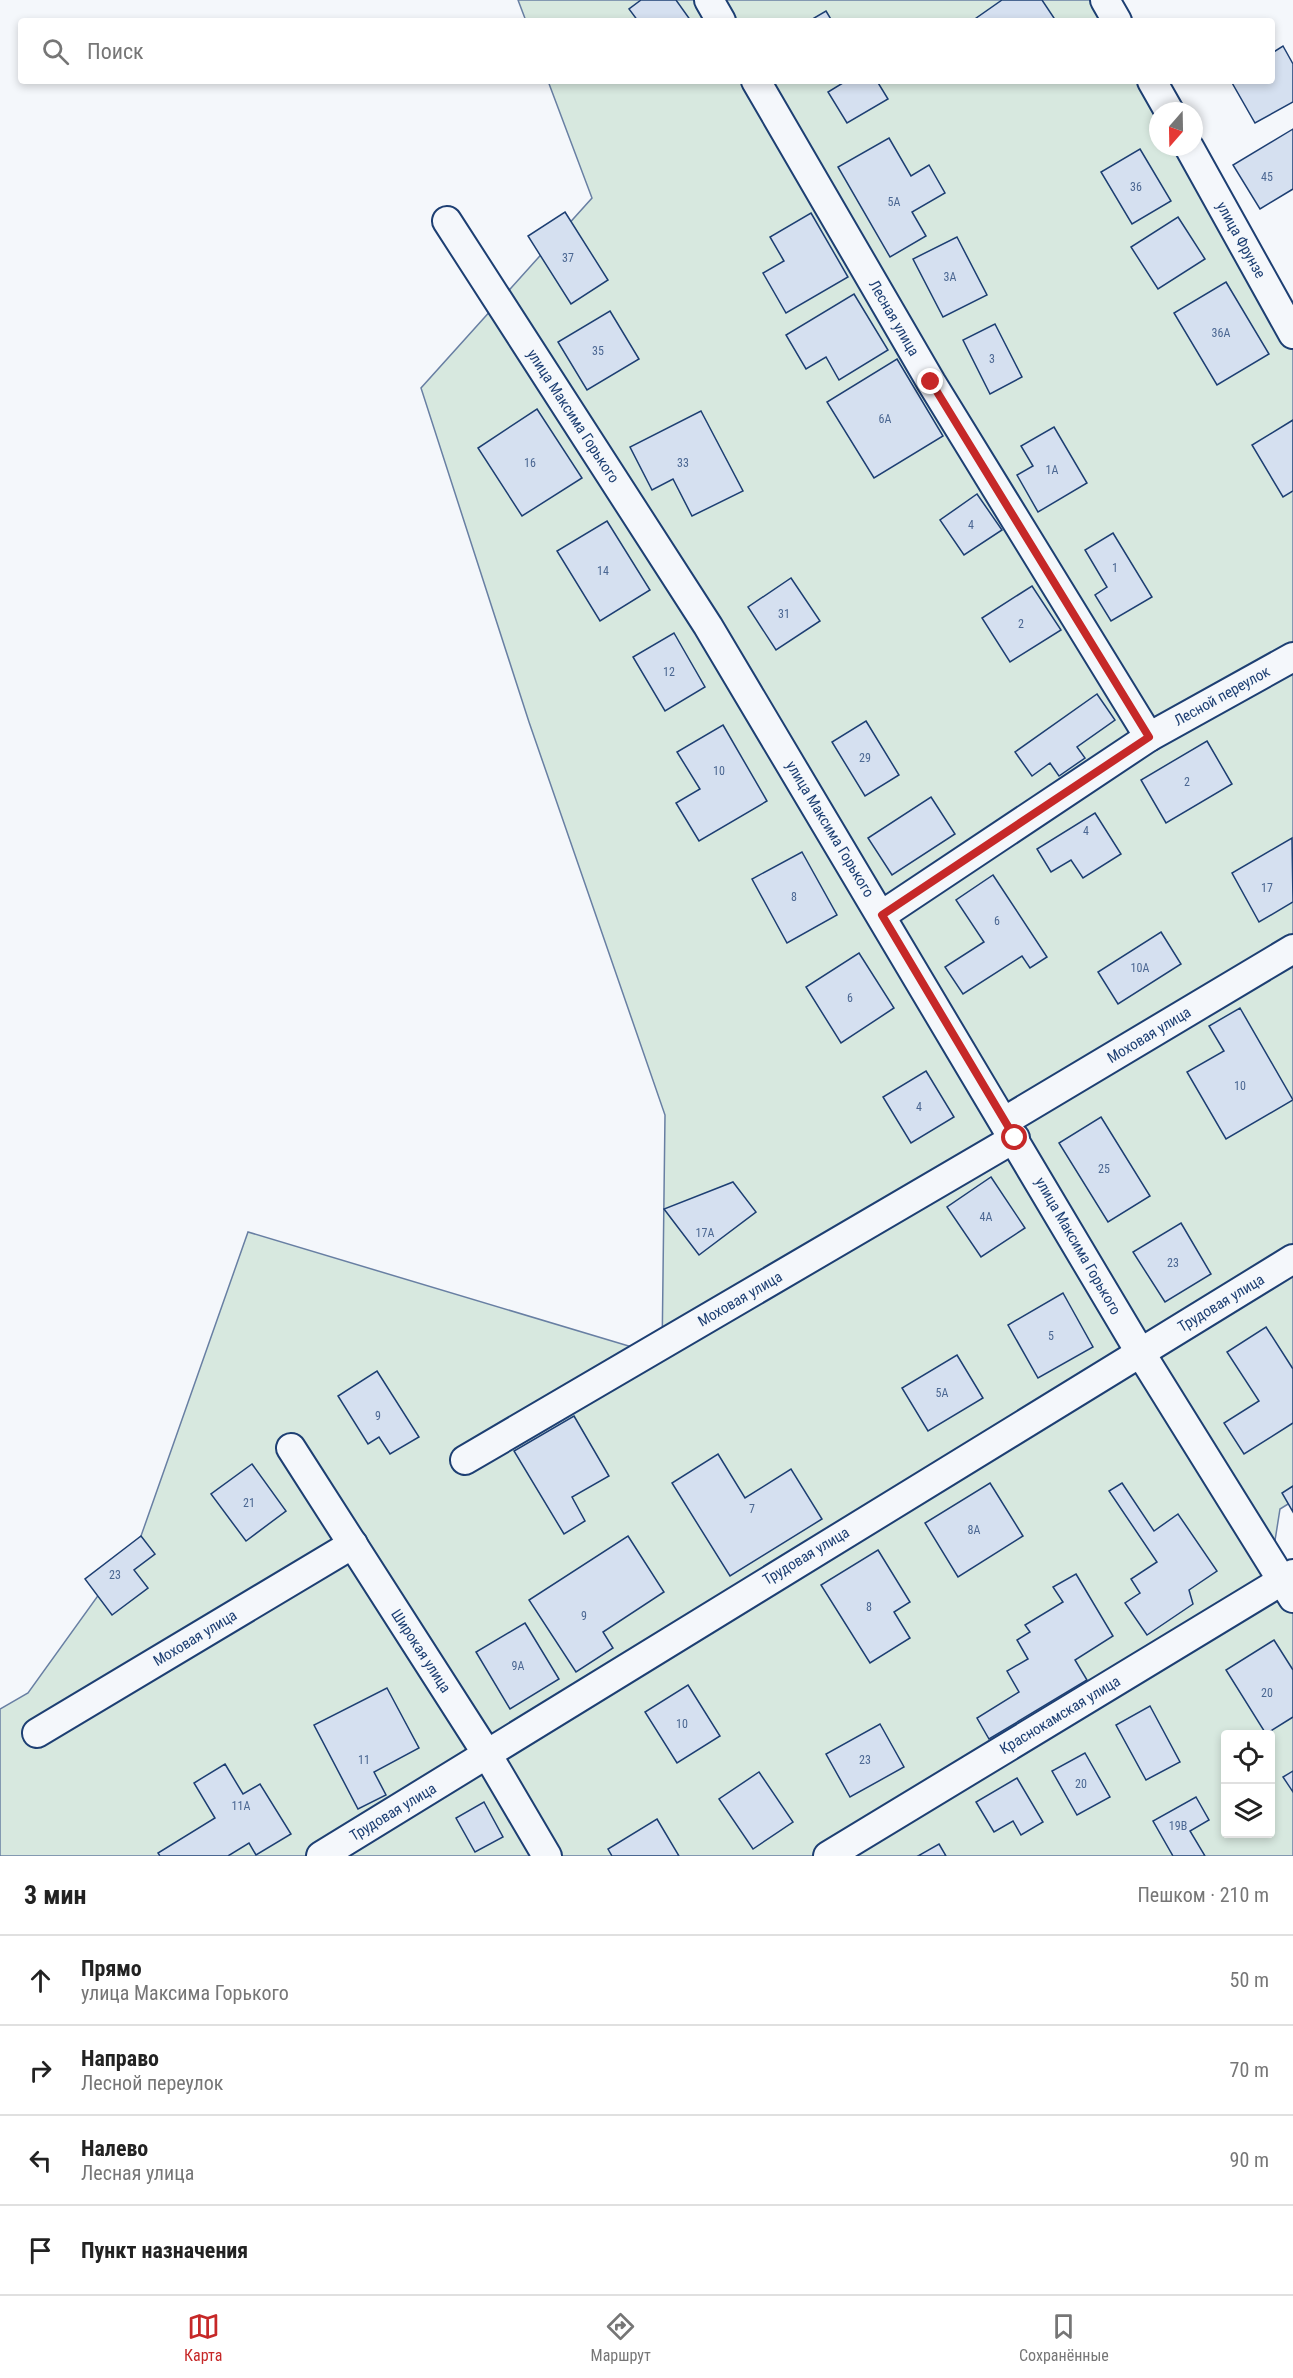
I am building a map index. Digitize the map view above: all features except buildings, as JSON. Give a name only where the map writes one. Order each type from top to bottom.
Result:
[{"type":"street","points":[[709,0],[719,18]]},
{"type":"street","points":[[1105,0],[1115,18]]},
{"type":"street","name":"Лесная улица","points":[[758,84],[931,382],[1149,737]]},
{"type":"street","points":[[1154,84],[1164,102]]},
{"type":"street","name":"улица Фрунзе","points":[[1194,156],[1293,334]]},
{"type":"street","name":"улица Максима Горького","points":[[447,221],[708,626],[1010,1130],[1140,1352],[1290,1585]]},
{"type":"street","name":"Лесной переулок","points":[[882,915],[1149,737],[1293,657]]},
{"type":"street","name":"Моховая улица","points":[[465,1460],[1010,1130],[1293,949]]},
{"type":"street","name":"Трудовая улица","points":[[321,1856],[1293,1259]]},
{"type":"street","name":"Широкая улица","points":[[291,1448],[487,1754],[546,1856]]},
{"type":"street","name":"Моховая улица","points":[[37,1733],[353,1544]]},
{"type":"street","name":"Краснокамская улица","points":[[828,1856],[1290,1585]]},
{"type":"shaded area","points":[[518,0],[1090,0],[1101,18],[525,18]]},
{"type":"shaded area","points":[[549,84],[1141,84],[1151,102],[1149,102],[1149,156],[1183,156],[1293,339],[1293,1501],[1280,1509],[1270,1572],[1293,1611],[1293,1856],[0,1856],[0,1709],[28,1693],[141,1536],[248,1232],[662,1356],[665,1115],[529,722],[421,388],[592,198]]},
{"type":"route","points":[[931,382],[1149,737],[882,915],[1015,1138]]}]
